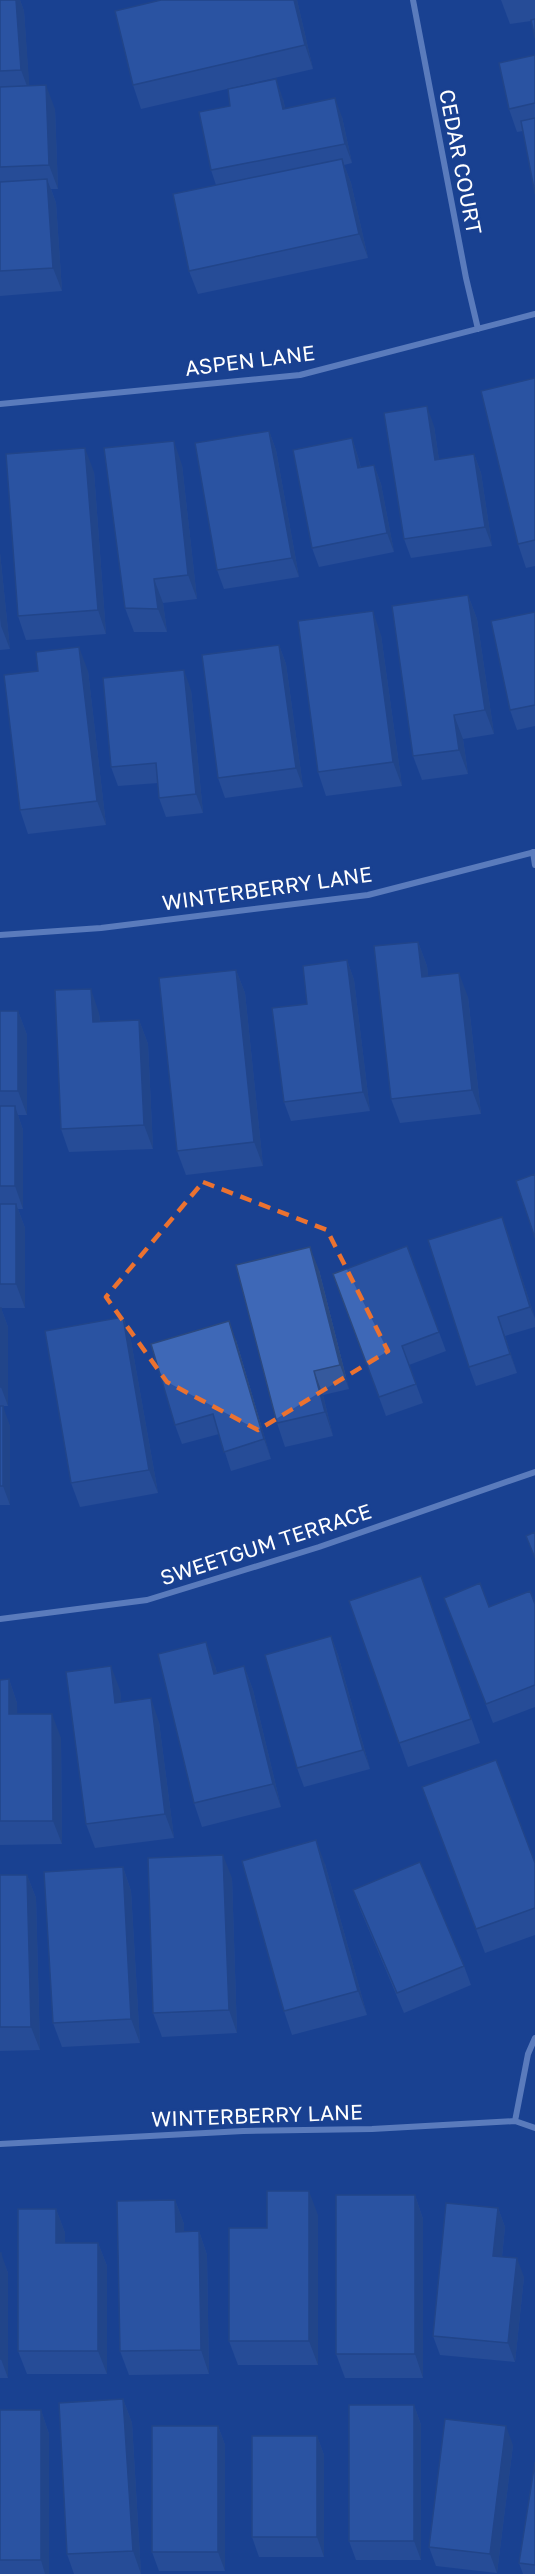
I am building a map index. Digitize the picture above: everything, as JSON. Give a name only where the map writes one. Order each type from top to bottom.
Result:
[{"type":"street","name":"CEDAR COURT","points":[[413,0],[466,278],[478,329]]},
{"type":"street","name":"ASPEN LANE","points":[[0,404],[300,375],[535,314]]},
{"type":"street","points":[[534,852],[535,865]]},
{"type":"street","name":"WINTERBERRY LANE","points":[[0,935],[101,928],[368,895],[534,852]]},
{"type":"street","name":"SWEETGUM TERRACE","points":[[0,1619],[147,1600],[319,1547],[535,1472]]},
{"type":"street","points":[[515,2121],[528,2054],[535,2038]]},
{"type":"street","name":"WINTERBERRY LANE","points":[[0,2144],[243,2131],[372,2129],[515,2121],[535,2128]]},
{"type":"highlighted area","points":[[203,1182],[327,1230],[388,1351],[258,1430],[167,1382],[106,1297]]},
{"type":"building","points":[[0,0],[16,0],[21,70],[0,71]]},
{"type":"building","points":[[161,0],[294,0],[305,45],[133,85],[115,11]]},
{"type":"building","points":[[535,19],[535,38],[531,20]]},
{"type":"building","points":[[535,55],[535,103],[509,109],[499,63]]},
{"type":"building","points":[[276,79],[283,109],[335,98],[345,144],[211,170],[199,112],[230,106],[228,89]]},
{"type":"building","points":[[46,85],[49,165],[0,167],[0,87]]},
{"type":"building","points":[[535,118],[535,194],[521,121]]},
{"type":"building","points":[[342,159],[359,234],[189,271],[173,194]]},
{"type":"building","points":[[47,179],[53,268],[0,271],[0,182]]},
{"type":"building","points":[[535,378],[535,540],[518,544],[481,391]]},
{"type":"building","points":[[427,406],[435,460],[474,454],[485,527],[404,539],[384,413]]},
{"type":"building","points":[[269,431],[292,558],[217,570],[195,443]]},
{"type":"building","points":[[352,438],[358,468],[374,465],[387,533],[312,548],[293,450]]},
{"type":"building","points":[[174,441],[188,575],[154,579],[158,609],[125,608],[104,448]]},
{"type":"building","points":[[85,448],[98,610],[18,616],[6,454]]},
{"type":"building","points":[[468,595],[485,710],[454,715],[459,750],[413,756],[392,606]]},
{"type":"building","points":[[373,611],[393,762],[318,772],[298,621]]},
{"type":"building","points":[[535,612],[535,705],[510,710],[491,621]]},
{"type":"building","points":[[279,645],[296,768],[218,778],[202,655]]},
{"type":"building","points":[[79,647],[97,801],[20,810],[4,675],[38,671],[36,652]]},
{"type":"building","points":[[184,670],[196,794],[159,798],[156,763],[111,767],[103,678]]},
{"type":"building","points":[[418,942],[422,977],[459,973],[472,1090],[391,1099],[374,946]]},
{"type":"building","points":[[347,960],[363,1092],[284,1102],[272,1008],[307,1004],[303,966]]},
{"type":"building","points":[[236,970],[254,1142],[177,1151],[159,978]]},
{"type":"building","points":[[91,989],[93,1022],[139,1020],[144,1125],[61,1129],[55,990]]},
{"type":"building","points":[[0,1011],[18,1011],[18,1091],[0,1091]]},
{"type":"building","points":[[0,1106],[15,1106],[15,1186],[0,1186]]},
{"type":"building","points":[[535,1174],[535,1238],[516,1181]]},
{"type":"building","points":[[0,1204],[16,1204],[16,1284],[0,1284]]},
{"type":"building","points":[[502,1217],[530,1307],[498,1317],[510,1354],[469,1367],[428,1240]]},
{"type":"building","points":[[407,1246],[439,1332],[402,1346],[416,1384],[379,1397],[333,1274]]},
{"type":"building","points":[[310,1247],[340,1365],[314,1371],[325,1412],[277,1423],[236,1265]]},
{"type":"building","points":[[1,1308],[1,1387],[0,1387]]},
{"type":"building","points":[[123,1317],[149,1470],[71,1483],[45,1331]]},
{"type":"building","points":[[229,1321],[264,1439],[224,1452],[213,1414],[175,1425],[151,1344]]},
{"type":"building","points":[[0,1406],[3,1406],[3,1486],[0,1486]]},
{"type":"building","points":[[535,1532],[535,1558],[526,1536]]},
{"type":"building","points":[[421,1576],[471,1719],[399,1743],[349,1601]]},
{"type":"building","points":[[480,1583],[489,1607],[530,1591],[535,1604],[535,1685],[486,1704],[444,1598]]},
{"type":"building","points":[[331,1636],[363,1750],[297,1768],[265,1655]]},
{"type":"building","points":[[206,1642],[214,1674],[244,1666],[273,1784],[194,1803],[158,1654]]},
{"type":"building","points":[[111,1666],[115,1703],[151,1698],[165,1814],[86,1824],[66,1672]]},
{"type":"building","points":[[9,1679],[9,1714],[52,1714],[53,1821],[0,1821],[0,1680]]},
{"type":"building","points":[[496,1760],[535,1863],[535,1908],[476,1929],[422,1787]]},
{"type":"building","points":[[316,1840],[358,1991],[284,2011],[242,1861]]},
{"type":"building","points":[[223,1855],[229,2010],[153,2013],[148,1858]]},
{"type":"building","points":[[420,1862],[464,1966],[397,1993],[353,1890]]},
{"type":"building","points":[[123,1867],[131,2019],[53,2023],[44,1872]]},
{"type":"building","points":[[0,1875],[27,1875],[31,2027],[0,2027]]},
{"type":"building","points":[[267,2191],[309,2191],[309,2341],[229,2341],[229,2228],[267,2228]]},
{"type":"building","points":[[336,2195],[415,2195],[415,2354],[336,2354]]},
{"type":"building","points":[[175,2200],[176,2232],[199,2231],[201,2350],[120,2351],[117,2201]]},
{"type":"building","points":[[446,2203],[498,2208],[493,2256],[517,2258],[508,2343],[433,2336]]},
{"type":"building","points":[[18,2209],[56,2209],[56,2243],[98,2243],[98,2351],[18,2351]]},
{"type":"building","points":[[1,2253],[1,2359],[0,2359]]},
{"type":"building","points":[[123,2399],[133,2551],[67,2554],[59,2403]]},
{"type":"building","points":[[349,2405],[414,2405],[414,2541],[349,2541]]},
{"type":"building","points":[[0,2410],[41,2410],[41,2560],[0,2560]]},
{"type":"building","points":[[445,2419],[506,2426],[490,2554],[429,2547]]},
{"type":"building","points":[[152,2426],[218,2426],[218,2552],[152,2552]]},
{"type":"building","points":[[252,2436],[317,2436],[317,2537],[252,2537]]},
{"type":"building","points":[[535,2462],[535,2565],[519,2563]]}]
